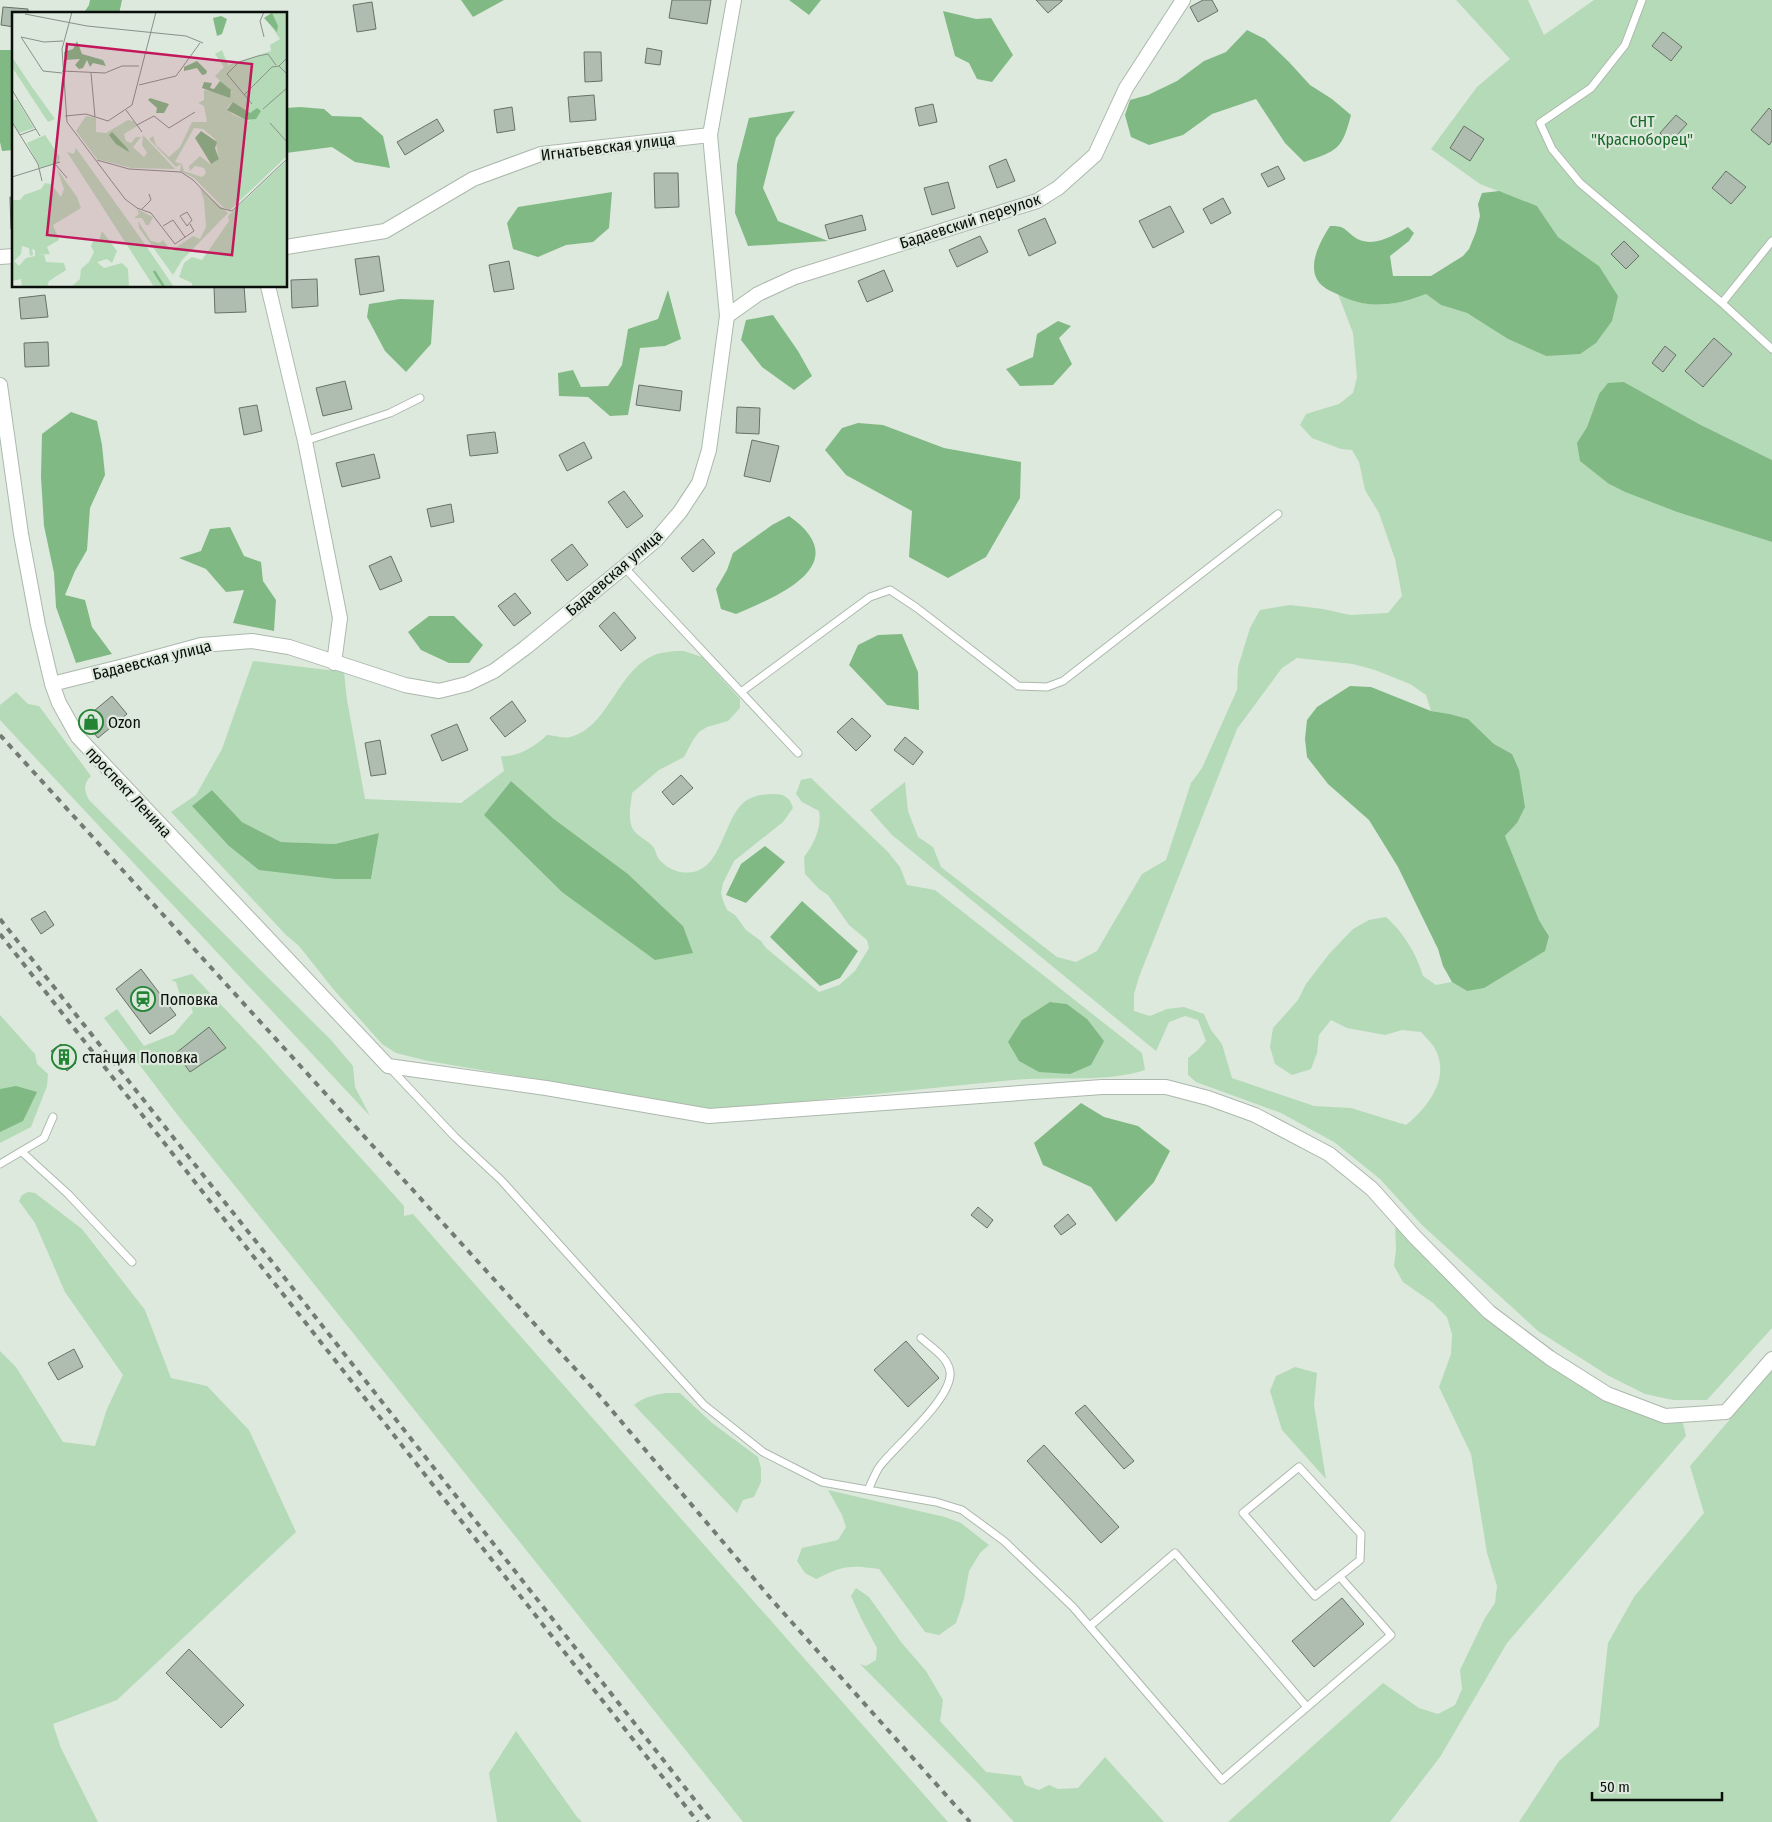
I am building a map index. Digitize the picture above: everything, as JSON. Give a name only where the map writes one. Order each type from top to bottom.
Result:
[{"type":"street","name":"Бадаевская улица","points":[[52,684],[200,645],[252,641],[289,647],[405,685],[439,691],[468,684],[494,671],[525,648],[656,540],[680,512],[699,483],[709,450],[727,316],[710,135],[734,0]]},
{"type":"street","name":"Бадаевский переулок","points":[[727,316],[758,294],[794,277],[1037,201],[1058,188],[1096,155],[1126,88],[1182,0]]},
{"type":"street","name":"Игнатьевская улица","points":[[288,247],[385,231],[473,179],[541,154],[710,135]]},
{"type":"street","points":[[268,288],[305,441],[340,618],[334,663]]},
{"type":"street","name":"проспект Ленина","points":[[0,385],[22,534],[38,625],[52,684],[59,704],[78,737],[388,1066]]},
{"type":"street","points":[[388,1066],[546,1088],[709,1116],[1102,1087],[1166,1087],[1208,1098],[1255,1115],[1329,1154],[1372,1189],[1414,1236],[1489,1312],[1550,1358],[1607,1394],[1665,1416],[1726,1412],[1772,1359]]},
{"type":"lane","points":[[1642,0],[1625,45],[1591,88],[1540,123],[1552,149],[1580,183],[1722,303],[1772,349]]},
{"type":"lane","points":[[1722,303],[1772,242]]},
{"type":"lane","points":[[305,441],[390,413],[420,398]]},
{"type":"lane","points":[[741,692],[870,597],[890,590],[1018,686],[1047,687],[1063,681],[1278,514]]},
{"type":"lane","points":[[624,567],[798,753]]},
{"type":"lane","points":[[388,1066],[455,1137],[505,1185],[704,1405],[763,1452],[822,1482],[936,1502],[962,1510],[1004,1541],[1073,1606],[1222,1780],[1390,1635],[1340,1577]]},
{"type":"lane","points":[[0,1164],[44,1138],[53,1117]]},
{"type":"lane","points":[[22,1152],[68,1194],[132,1262]]},
{"type":"lane","points":[[868,1490],[878,1468],[913,1432],[946,1389],[950,1374],[946,1360],[922,1338]]},
{"type":"lane","points":[[1299,1467],[1361,1534],[1360,1560],[1340,1577],[1315,1596],[1243,1513],[1299,1467]]},
{"type":"lane","points":[[1090,1626],[1175,1553],[1307,1707]]},
{"type":"green space","name":"СНТ \"Красноборец\"","points":[[1456,0],[1528,0],[1544,35],[1594,0],[1772,0],[1772,460],[1699,424],[1624,382],[1599,394],[1587,427],[1578,443],[1609,484],[1677,512],[1772,542],[1772,1328],[1707,1400],[1673,1400],[1645,1394],[1609,1376],[1538,1331],[1422,1225],[1380,1179],[1334,1142],[1281,1113],[1196,1082],[1188,1075],[1188,1058],[1206,1041],[1198,1020],[1185,1016],[1169,1022],[1156,1051],[892,835],[870,810],[905,782],[908,811],[918,837],[933,847],[941,867],[1057,957],[1076,962],[1097,951],[1142,874],[1166,860],[1191,783],[1202,768],[1237,690],[1238,667],[1250,628],[1260,610],[1290,605],[1350,615],[1388,613],[1402,596],[1395,559],[1379,513],[1365,490],[1359,462],[1352,450],[1341,449],[1312,438],[1300,425],[1306,414],[1339,404],[1353,393],[1357,377],[1353,333],[1338,294],[1360,302],[1382,304],[1404,301],[1426,294],[1441,305],[1467,313],[1508,339],[1546,356],[1599,266],[1558,237],[1537,206],[1480,184],[1431,149],[1477,87],[1510,59]],"holes":[[[1297,658],[1353,664],[1375,670],[1410,684],[1426,695],[1431,711],[1468,719],[1494,744],[1512,754],[1517,823],[1505,836],[1539,920],[1549,935],[1467,991],[1452,982],[1436,985],[1423,976],[1409,944],[1392,923],[1386,917],[1369,920],[1353,929],[1329,954],[1306,984],[1298,1000],[1273,1028],[1270,1047],[1275,1064],[1292,1075],[1311,1069],[1317,1053],[1319,1035],[1331,1020],[1347,1028],[1385,1035],[1402,1030],[1421,1032],[1433,1045],[1439,1058],[1439,1080],[1429,1100],[1406,1125],[1351,1108],[1314,1106],[1232,1078],[1222,1044],[1211,1030],[1204,1014],[1184,1007],[1167,1009],[1150,1016],[1134,1011],[1134,994],[1139,977],[1237,729],[1282,668]]]},
{"type":"green space","points":[[684,651],[702,657],[740,699],[740,708],[728,721],[707,727],[699,732],[684,757],[659,770],[632,793],[630,819],[633,829],[655,849],[662,863],[680,872],[694,872],[704,867],[712,859],[735,813],[742,804],[753,797],[761,795],[778,794],[786,797],[793,808],[783,822],[734,861],[723,883],[721,893],[723,901],[727,910],[735,915],[746,930],[819,992],[839,985],[855,971],[869,948],[867,940],[849,925],[828,895],[819,889],[805,874],[804,857],[816,835],[820,817],[819,811],[802,802],[796,794],[801,780],[811,778],[888,852],[900,867],[907,885],[935,890],[1142,1053],[1145,1070],[1097,1078],[1013,1080],[729,1109],[705,1108],[428,1061],[396,1053],[382,1044],[334,990],[299,946],[286,935],[171,812],[196,795],[222,749],[253,661],[344,672],[347,700],[365,799],[461,803],[504,771],[501,756],[513,755],[526,750],[547,735],[570,737],[584,731],[595,722],[632,671],[643,661],[657,654]],"holes":[[[511,781],[554,819],[628,874],[683,926],[485,815]],[[212,790],[242,822],[281,842],[335,844],[379,833],[371,879],[192,806]],[[1050,1002],[1067,1004],[1087,1019]]]},
{"type":"green space","points":[[16,692],[28,704],[39,706],[91,776],[85,788],[89,800],[331,1040],[353,1066],[355,1087],[370,1116],[0,720],[0,705]]},
{"type":"green space","points":[[192,974],[261,1047],[404,1206],[404,1216],[413,1214],[948,1822],[743,1822],[176,1113],[104,1018],[117,1009],[144,1046],[174,1034],[193,1012],[191,1007],[199,1000],[196,996],[182,1002],[176,982],[171,980]]},
{"type":"green space","points":[[0,1015],[35,1054],[37,1064],[48,1074],[47,1086],[31,1127],[0,1143]]},
{"type":"green space","points":[[28,1192],[35,1193],[82,1229],[145,1310],[171,1378],[207,1386],[249,1430],[296,1532],[117,1700],[53,1724],[61,1748],[98,1822],[0,1822],[0,1351],[16,1367],[63,1442],[95,1446],[107,1409],[123,1375],[65,1292],[35,1223],[19,1201],[22,1195]]},
{"type":"green space","points":[[1395,1223],[1432,1266],[1566,1376],[1677,1415],[1683,1423],[1686,1436],[1507,1643],[1440,1757],[1390,1822],[1228,1822],[1383,1683],[1419,1708],[1438,1714],[1455,1705],[1462,1689],[1460,1670],[1485,1618],[1495,1603],[1497,1586],[1487,1553],[1471,1454],[1439,1387],[1451,1354],[1452,1334],[1447,1317],[1433,1303],[1403,1282],[1394,1266],[1396,1249]]},
{"type":"green space","points":[[1295,1367],[1317,1373],[1314,1405],[1326,1479],[1282,1430],[1270,1391],[1276,1376]]},
{"type":"green space","points":[[1772,1370],[1772,1822],[1519,1822],[1559,1761],[1599,1726],[1608,1643],[1634,1597],[1704,1513],[1690,1466]]},
{"type":"green space","points":[[666,1393],[680,1393],[712,1423],[758,1457],[761,1468],[761,1482],[754,1497],[743,1500],[737,1513],[634,1405],[649,1397]]},
{"type":"green space","points":[[828,1490],[945,1517],[961,1523],[989,1545],[980,1553],[969,1571],[964,1599],[956,1623],[939,1635],[925,1632],[879,1569],[847,1567],[816,1579],[805,1573],[797,1561],[802,1548],[838,1540],[846,1527],[842,1515]]},
{"type":"green space","points":[[856,1588],[869,1597],[901,1642],[926,1671],[943,1700],[940,1721],[986,1772],[1021,1776],[1025,1785],[1039,1790],[1049,1785],[1058,1789],[1078,1788],[1105,1757],[1164,1822],[1014,1822],[860,1664],[866,1666],[876,1660],[877,1648],[851,1596]]},
{"type":"green space","points":[[516,1731],[582,1822],[497,1822],[489,1773]]},
{"type":"shaded area","points":[[90,0],[122,0],[119,12],[84,12]]},
{"type":"shaded area","points":[[461,0],[504,0],[473,17]]},
{"type":"shaded area","points":[[789,0],[821,0],[809,15]]},
{"type":"shaded area","points":[[943,11],[976,19],[991,18],[1013,55],[992,82],[977,79],[969,63],[955,56]]},
{"type":"shaded area","points":[[1247,30],[1265,39],[1310,85],[1332,99],[1351,115],[1345,135],[1337,147],[1324,155],[1304,162],[1285,143],[1256,99],[1212,114],[1183,135],[1149,145],[1131,137],[1125,115],[1130,100],[1148,95],[1177,81],[1204,61],[1226,52]]},
{"type":"shaded area","points":[[0,50],[12,50],[12,150],[2,151],[0,142]]},
{"type":"shaded area","points":[[288,108],[324,109],[332,116],[361,117],[383,136],[390,168],[355,162],[332,147],[288,153]]},
{"type":"shaded area","points":[[795,111],[776,138],[763,188],[778,221],[828,241],[748,246],[735,213],[737,164],[749,118]]},
{"type":"shaded area","points":[[1499,191],[1537,206],[1558,237],[1599,266],[1618,296],[1612,321],[1596,343],[1580,354],[1546,356],[1508,339],[1467,313],[1441,305],[1426,294],[1404,301],[1382,304],[1370,304],[1348,299],[1326,289],[1315,275],[1315,260],[1319,245],[1330,226],[1338,226],[1360,240],[1367,242],[1381,240],[1408,227],[1414,233],[1409,241],[1390,256],[1393,276],[1431,276],[1463,256],[1469,249],[1480,216],[1478,204],[1482,193]]},
{"type":"shaded area","points":[[612,192],[609,228],[593,242],[566,245],[538,257],[513,249],[507,223],[518,207]]},
{"type":"shaded area","points":[[668,290],[681,339],[665,346],[640,348],[628,415],[610,416],[588,397],[559,396],[558,373],[573,370],[581,387],[608,386],[622,365],[628,329],[658,319]]},
{"type":"shaded area","points":[[400,299],[434,300],[431,344],[406,372],[385,351],[367,317],[369,304]]},
{"type":"shaded area","points":[[773,315],[798,351],[812,376],[794,390],[762,367],[741,340],[746,320]]},
{"type":"shaded area","points":[[1058,321],[1071,326],[1059,338],[1072,364],[1053,385],[1020,386],[1006,369],[1033,357],[1037,334]]},
{"type":"shaded area","points":[[1624,382],[1699,424],[1772,460],[1772,542],[1677,512],[1625,492],[1609,484],[1580,461],[1577,443],[1587,427],[1599,394],[1608,383]]},
{"type":"shaded area","points":[[71,412],[97,421],[105,475],[90,508],[87,550],[75,571],[65,595],[85,600],[92,627],[112,654],[76,663],[56,607],[54,573],[44,526],[41,477],[42,434]]},
{"type":"shaded area","points":[[858,423],[883,425],[944,448],[1021,462],[1020,498],[986,557],[948,578],[909,557],[912,511],[846,475],[825,450],[842,428]]},
{"type":"shaded area","points":[[789,516],[808,533],[815,549],[813,563],[804,576],[772,598],[736,614],[721,609],[716,589],[727,570],[733,553],[772,525]]},
{"type":"shaded area","points":[[230,527],[244,556],[261,562],[263,581],[276,600],[274,631],[233,623],[244,590],[226,592],[206,569],[179,558],[201,551],[210,529]]},
{"type":"shaded area","points":[[429,616],[454,616],[483,645],[469,663],[449,663],[421,650],[408,632]]},
{"type":"shaded area","points":[[902,634],[918,672],[919,710],[887,705],[849,665],[858,645],[878,635]]},
{"type":"shaded area","points":[[1350,686],[1371,687],[1431,711],[1468,719],[1494,744],[1512,754],[1519,770],[1525,807],[1517,823],[1505,836],[1539,920],[1549,936],[1545,951],[1484,988],[1467,991],[1452,982],[1398,867],[1369,820],[1328,784],[1307,757],[1305,739],[1307,720],[1317,707]]},
{"type":"shaded area","points":[[511,781],[554,819],[628,874],[683,926],[693,953],[655,960],[562,892],[484,815]]},
{"type":"shaded area","points":[[212,790],[242,822],[281,842],[335,844],[379,833],[371,879],[335,879],[259,870],[229,846],[192,806]]},
{"type":"shaded area","points":[[765,846],[785,862],[746,903],[726,895],[741,864]]},
{"type":"shaded area","points":[[802,901],[858,951],[840,978],[820,986],[770,937]]},
{"type":"shaded area","points":[[1050,1002],[1067,1004],[1087,1019],[1104,1041],[1091,1065],[1070,1074],[1039,1072],[1019,1061],[1008,1042],[1022,1020]]},
{"type":"shaded area","points":[[16,1086],[37,1092],[23,1121],[0,1132],[0,1089]]},
{"type":"shaded area","points":[[1081,1103],[1104,1117],[1138,1126],[1170,1151],[1154,1182],[1116,1222],[1091,1187],[1043,1165],[1034,1143]]},
{"type":"building","points":[[672,0],[711,0],[707,24],[669,18]]},
{"type":"building","points":[[1036,0],[1062,0],[1062,1],[1048,13]]},
{"type":"building","points":[[1203,0],[1212,0],[1218,11],[1198,22],[1190,7]]},
{"type":"building","points":[[372,2],[376,29],[357,32],[353,5]]},
{"type":"building","points":[[3,7],[28,9],[28,12],[12,12],[12,27],[1,25]]},
{"type":"building","points":[[1663,32],[1682,47],[1671,61],[1652,46]]},
{"type":"building","points":[[647,48],[662,51],[660,65],[645,63]]},
{"type":"building","points":[[584,52],[601,52],[602,81],[585,82]]},
{"type":"building","points":[[594,95],[596,120],[570,122],[568,97]]},
{"type":"building","points":[[933,104],[937,122],[919,126],[915,108]]},
{"type":"building","points":[[512,107],[515,130],[497,133],[494,110]]},
{"type":"building","points":[[1769,108],[1772,111],[1772,141],[1769,145],[1751,130]]},
{"type":"building","points":[[1676,115],[1687,124],[1670,143],[1660,133]]},
{"type":"building","points":[[437,119],[444,131],[405,155],[397,142]]},
{"type":"building","points":[[1464,126],[1484,139],[1470,161],[1450,148]]},
{"type":"building","points":[[1006,159],[1015,181],[997,188],[989,166]]},
{"type":"building","points":[[1278,166],[1285,179],[1268,187],[1261,174]]},
{"type":"building","points":[[1726,171],[1746,187],[1731,204],[1712,188]]},
{"type":"building","points":[[654,173],[678,173],[679,207],[655,208]]},
{"type":"building","points":[[948,182],[955,208],[932,215],[924,188]]},
{"type":"building","points":[[10,197],[12,197],[12,229]]},
{"type":"building","points":[[1223,198],[1231,213],[1211,224],[1203,209]]},
{"type":"building","points":[[1170,206],[1184,232],[1153,248],[1139,221]]},
{"type":"building","points":[[862,215],[866,230],[829,239],[825,225]]},
{"type":"building","points":[[1045,218],[1056,243],[1029,256],[1018,230]]},
{"type":"building","points":[[980,236],[988,252],[957,267],[949,250]]},
{"type":"building","points":[[1624,241],[1639,256],[1626,269],[1611,254]]},
{"type":"building","points":[[379,256],[384,291],[360,295],[355,259]]},
{"type":"building","points":[[509,261],[514,289],[494,292],[489,265]]},
{"type":"building","points":[[884,270],[893,291],[867,302],[858,281]]},
{"type":"building","points":[[317,279],[318,306],[292,308],[291,280]]},
{"type":"building","points":[[214,288],[244,288],[246,312],[215,313]]},
{"type":"building","points":[[45,295],[48,317],[21,319],[19,298]]},
{"type":"building","points":[[1714,338],[1732,354],[1703,387],[1685,371]]},
{"type":"building","points":[[48,342],[49,366],[25,367],[24,343]]},
{"type":"building","points":[[1665,346],[1676,355],[1663,372],[1652,363]]},
{"type":"building","points":[[345,381],[352,409],[323,416],[316,388]]},
{"type":"building","points":[[639,385],[682,391],[680,411],[636,405]]},
{"type":"building","points":[[257,405],[262,431],[244,435],[239,408]]},
{"type":"building","points":[[737,407],[760,408],[759,434],[736,433]]},
{"type":"building","points":[[495,432],[498,453],[470,456],[467,435]]},
{"type":"building","points":[[752,440],[779,446],[770,482],[744,476]]},
{"type":"building","points":[[584,442],[592,458],[567,471],[559,455]]},
{"type":"building","points":[[374,454],[380,478],[342,487],[336,463]]},
{"type":"building","points":[[624,491],[643,516],[627,528],[608,502]]},
{"type":"building","points":[[451,504],[454,522],[431,527],[427,509]]},
{"type":"building","points":[[703,539],[715,553],[693,572],[681,558]]},
{"type":"building","points":[[572,544],[588,565],[567,581],[551,560]]},
{"type":"building","points":[[391,556],[402,581],[380,590],[369,566]]},
{"type":"building","points":[[515,593],[531,613],[514,626],[498,606]]},
{"type":"building","points":[[614,612],[636,638],[621,651],[599,626]]},
{"type":"building","points":[[112,696],[127,714],[98,738],[83,720]]},
{"type":"building","points":[[512,701],[526,721],[505,737],[490,718]]},
{"type":"building","points":[[852,718],[871,736],[856,751],[837,732]]},
{"type":"building","points":[[457,724],[468,750],[442,761],[431,735]]},
{"type":"building","points":[[905,737],[923,752],[913,765],[894,750]]},
{"type":"building","points":[[380,740],[386,774],[371,776],[365,743]]},
{"type":"building","points":[[681,775],[693,788],[673,805],[662,792]]},
{"type":"building","points":[[45,911],[54,925],[41,934],[31,919]]},
{"type":"building","points":[[141,969],[176,1015],[150,1034],[116,989]]},
{"type":"building","points":[[209,1027],[226,1048],[190,1072],[176,1053]]},
{"type":"building","name":"станция Поповка","points":[[61,1044],[76,1063],[67,1071],[51,1051]]},
{"type":"building","points":[[978,1207],[993,1220],[987,1228],[971,1215]]},
{"type":"building","points":[[1068,1214],[1076,1224],[1061,1235],[1054,1226]]},
{"type":"building","points":[[906,1341],[939,1378],[908,1407],[874,1370]]},
{"type":"building","points":[[74,1349],[83,1367],[58,1380],[48,1363]]},
{"type":"building","points":[[1085,1405],[1134,1461],[1124,1469],[1075,1413]]},
{"type":"building","points":[[1044,1445],[1119,1527],[1101,1543],[1027,1461]]},
{"type":"building","points":[[1342,1598],[1364,1624],[1314,1667],[1292,1641]]},
{"type":"building","points":[[189,1649],[244,1705],[221,1728],[166,1673]]},
{"type":"railway","points":[[0,735],[598,1394],[772,1600],[970,1822]]},
{"type":"railway","points":[[0,919],[712,1822]]},
{"type":"railway","points":[[0,934],[698,1822]]},
{"type":"place","name":"Ozon","points":[[91,722]]},
{"type":"place","name":"Поповка","points":[[143,999]]},
{"type":"place","name":"станция Поповка","points":[[64,1057]]}]
